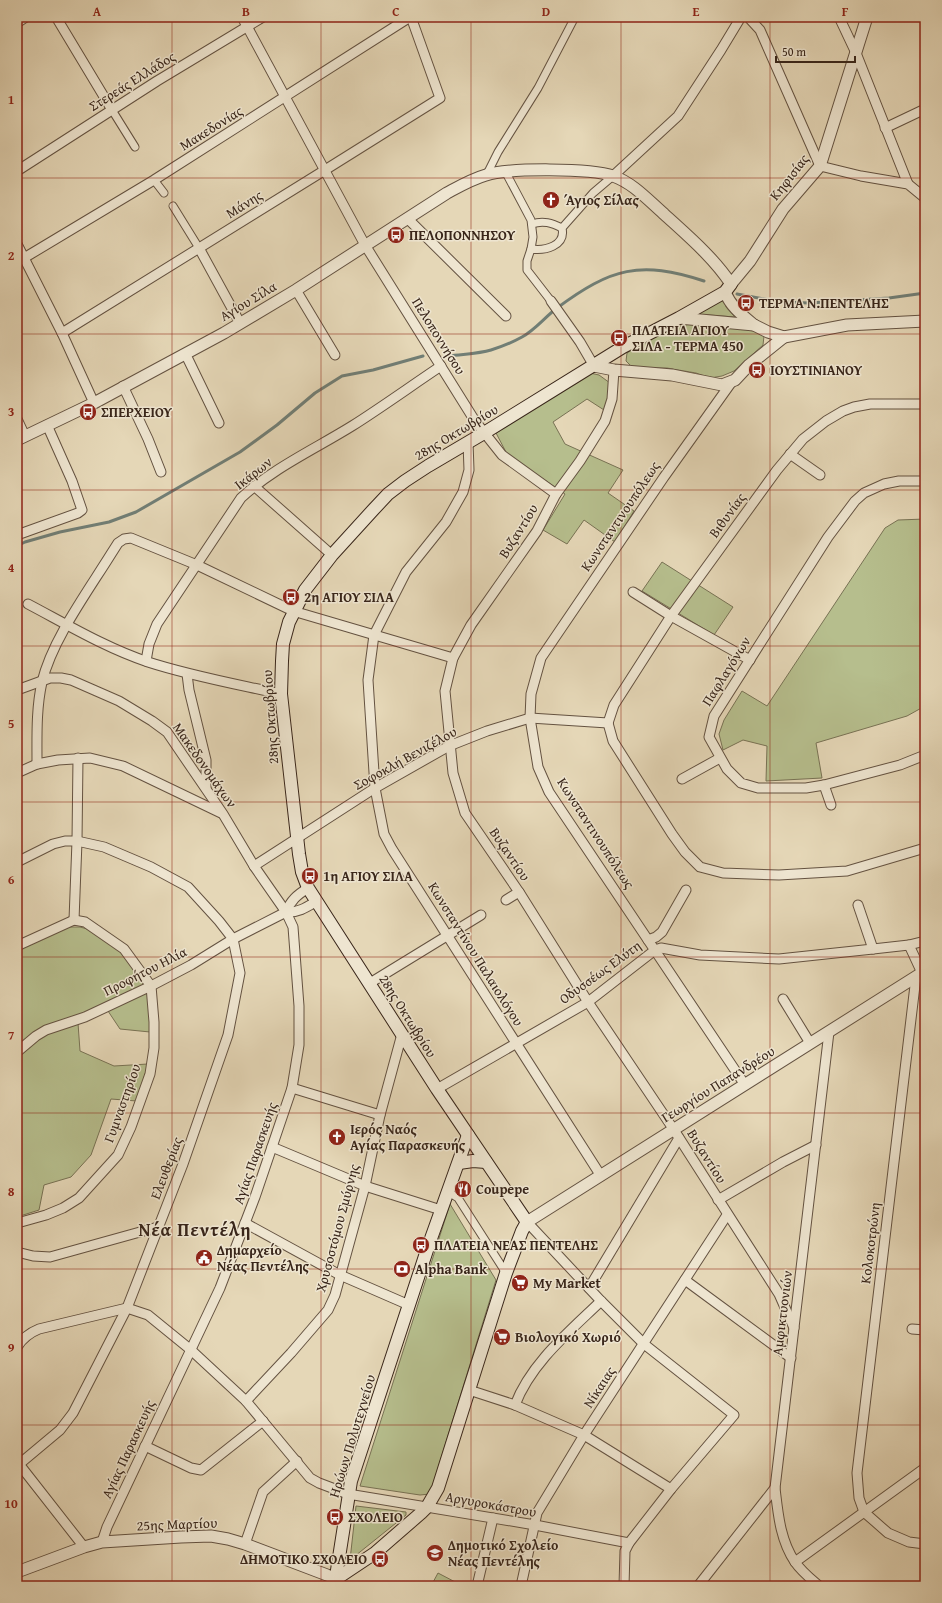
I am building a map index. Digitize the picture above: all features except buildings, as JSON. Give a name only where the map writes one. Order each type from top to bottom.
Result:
[{"type":"main road","name":"Κηφισίας","points":[[679,318],[728,288]]},
{"type":"main road","name":"28ης Οκτωβρίου","points":[[527,1222],[437,1089],[308,888],[302,872],[297,839],[281,694],[283,644],[288,622],[305,590],[332,555],[381,501],[396,488],[428,466],[623,347],[679,318]]},
{"type":"main road","name":"Ηρώων Πολυτεχνείου","points":[[338,1584],[348,1494],[351,1481],[441,1210],[468,1135]]},
{"type":"main road","points":[[459,1163],[473,1160],[486,1162]]},
{"type":"main road","points":[[338,1584],[427,1506],[438,1488],[506,1273],[527,1222]]},
{"type":"street","points":[[17,22],[26,17]]},
{"type":"street","points":[[56,17],[135,147]]},
{"type":"street","name":"Πελοποννήσου","points":[[242,17],[365,245],[475,421],[502,455],[556,494]]},
{"type":"street","name":"Στερεάς Ελλάδος","points":[[17,171],[157,81],[263,17]]},
{"type":"street","name":"Μακεδονίας","points":[[24,258],[154,180],[411,17]]},
{"type":"street","name":"Μάνης","points":[[62,333],[440,98],[411,17]]},
{"type":"street","points":[[487,174],[498,152],[538,88],[575,17]]},
{"type":"street","points":[[531,249],[542,250],[556,245],[562,235],[562,228],[593,193],[678,116],[722,50],[741,17]]},
{"type":"street","points":[[748,17],[760,30],[820,166],[861,176],[908,184]]},
{"type":"street","points":[[839,17],[856,53],[908,184],[925,198]]},
{"type":"street","name":"Κηφισίας","points":[[728,288],[750,261],[783,209],[820,166],[867,17]]},
{"type":"street","points":[[885,128],[925,109]]},
{"type":"street","name":"Αγίου Σίλα","points":[[21,438],[94,403],[123,386],[186,355],[296,290],[407,218],[465,183],[487,174],[505,171],[575,170],[613,176]]},
{"type":"street","points":[[505,171],[532,224],[531,249],[527,261],[527,270],[562,316],[594,366],[614,370],[672,375],[722,385],[731,383]]},
{"type":"street","points":[[613,176],[638,190],[713,259],[728,288],[728,301],[736,311],[754,325],[768,332],[784,336],[847,325],[925,321]]},
{"type":"street","points":[[154,180],[164,193]]},
{"type":"street","points":[[173,206],[199,248],[240,323]]},
{"type":"street","points":[[407,218],[506,316]]},
{"type":"street","points":[[532,224],[542,222],[556,224],[562,228]]},
{"type":"street","points":[[17,244],[62,333],[94,403]]},
{"type":"street","points":[[296,290],[335,355]]},
{"type":"street","points":[[679,318],[754,325]]},
{"type":"street","name":"Κωνσταντινουπόλεως","points":[[745,1085],[549,792],[538,767],[530,718],[531,694],[541,658],[664,477],[731,383],[749,365],[784,336]]},
{"type":"street","points":[[186,355],[219,423]]},
{"type":"street","name":"Ικάρων","points":[[146,661],[149,644],[157,624],[241,498],[254,486],[274,472],[358,422],[441,366]]},
{"type":"street","name":"Βυζαντίου","points":[[614,370],[612,399],[605,421],[580,462],[556,494],[537,531],[471,625],[453,658],[445,691],[449,746],[453,773],[465,814],[519,892],[588,1002],[676,1134],[779,1294],[794,1328]]},
{"type":"street","points":[[123,386],[148,439],[161,472]]},
{"type":"street","name":"Βιθυνίας","points":[[608,723],[614,705],[671,616],[790,454],[803,439],[826,421],[843,411],[870,404],[925,404]]},
{"type":"street","points":[[17,419],[21,438]]},
{"type":"street","points":[[17,535],[78,514],[82,510],[72,481],[47,426]]},
{"type":"street","name":"Κωνσταντίνου Παλαιολόγου","points":[[468,442],[469,470],[464,492],[446,522],[406,572],[374,635],[368,680],[375,788],[384,834],[392,848],[601,1176]]},
{"type":"street","points":[[790,454],[820,475]]},
{"type":"street","name":"Παφλαγόνων","points":[[925,481],[899,481],[884,484],[864,493],[855,501],[828,537],[714,716],[709,736],[727,769],[741,784],[758,788],[806,788],[824,785],[900,765],[925,755]]},
{"type":"street","points":[[254,486],[332,555]]},
{"type":"street","points":[[37,764],[37,720],[42,681],[50,658],[67,625],[111,554],[118,543],[124,539],[131,538],[197,565],[293,611],[453,658]]},
{"type":"street","points":[[633,592],[671,616],[750,660]]},
{"type":"street","points":[[28,604],[104,643],[146,661],[187,674],[281,694]]},
{"type":"street","points":[[187,674],[189,690],[206,760],[206,788]]},
{"type":"street","name":"Μακεδονομάχων","points":[[17,690],[50,678],[71,680],[119,701],[167,732],[206,788],[254,866],[286,912]]},
{"type":"street","name":"Σοφοκλή Βενιζέλου","points":[[254,866],[375,788],[449,746],[487,731],[530,718],[608,723]]},
{"type":"street","points":[[608,723],[613,741],[637,780],[685,852],[700,867],[723,873],[779,875],[847,870],[925,848]]},
{"type":"street","points":[[74,920],[78,758]]},
{"type":"street","points":[[17,773],[37,764],[78,758],[90,758],[123,766],[223,814]]},
{"type":"street","points":[[682,779],[720,758]]},
{"type":"street","points":[[824,785],[831,805]]},
{"type":"street","points":[[17,862],[53,844],[65,841],[77,841],[104,846],[151,867],[188,887],[233,939]]},
{"type":"street","points":[[286,912],[290,902],[296,895],[308,888]]},
{"type":"street","name":"Οδυσσέως Ελύτη","points":[[648,940],[656,937],[662,932],[686,890]]},
{"type":"street","points":[[506,900],[519,892]]},
{"type":"street","name":"Προφήτου Ηλία","points":[[17,1052],[36,1036],[46,1030],[85,1017],[151,986],[191,965],[233,939],[286,912],[302,910],[318,902]]},
{"type":"street","points":[[858,905],[873,949]]},
{"type":"street","name":"Αγίας Παρασκευής","points":[[102,1542],[107,1527],[220,1288],[245,1223],[292,1088],[299,1046],[299,1006],[293,927],[286,912]]},
{"type":"street","points":[[370,983],[481,915]]},
{"type":"street","points":[[17,946],[74,920],[85,922],[124,949],[151,986]]},
{"type":"street","name":"Ελευθερίας","points":[[18,1465],[60,1430],[73,1413],[127,1308],[183,1164],[228,1034],[240,973],[233,939]]},
{"type":"street","points":[[655,950],[661,948],[700,955],[778,959],[909,945],[925,941]]},
{"type":"street","points":[[909,945],[921,974]]},
{"type":"street","name":"Οδυσσέως Ελύτη","points":[[437,1089],[588,1002],[655,950]]},
{"type":"street","name":"Γεωργίου Παπανδρέου","points":[[527,1222],[601,1176],[676,1134],[745,1085],[921,974]]},
{"type":"street","name":"Κολοκοτρώνη","points":[[864,1512],[859,1498],[858,1458],[921,974]]},
{"type":"street","name":"Γυμναστηρίου","points":[[21,1222],[46,1215],[63,1208],[79,1198],[118,1155],[131,1127],[150,1074],[154,1048],[153,1002],[151,986]]},
{"type":"street","points":[[783,999],[810,1043]]},
{"type":"street","name":"Αμφικτυονιών","points":[[818,1586],[795,1562],[786,1546],[780,1524],[775,1488],[830,1032]]},
{"type":"street","name":"Χρυσοστόμου Σμύρνης","points":[[246,1401],[291,1353],[328,1310],[335,1295],[365,1186],[380,1115],[402,1034]]},
{"type":"street","points":[[292,1088],[380,1115]]},
{"type":"street","points":[[589,1288],[676,1134]]},
{"type":"street","points":[[718,1200],[783,1162],[816,1145]]},
{"type":"street","points":[[272,1147],[365,1186],[441,1210]]},
{"type":"street","points":[[448,1192],[458,1198],[506,1273]]},
{"type":"street","name":"Νίκαιας","points":[[521,1586],[537,1513],[584,1435],[727,1215]]},
{"type":"street","points":[[527,1222],[601,1301],[644,1344],[734,1414],[671,1489],[629,1543],[625,1551],[624,1586]]},
{"type":"street","points":[[245,1223],[340,1276],[410,1305]]},
{"type":"street","points":[[17,1252],[33,1256],[50,1257],[158,1227]]},
{"type":"street","points":[[685,1280],[791,1358]]},
{"type":"street","points":[[515,1406],[521,1390],[540,1363],[601,1301]]},
{"type":"street","points":[[17,1347],[25,1337],[39,1329],[127,1308]]},
{"type":"street","name":"Αργυροκάστρου","points":[[127,1308],[148,1315],[192,1350],[246,1401],[310,1478],[319,1483],[348,1494],[427,1506],[629,1543]]},
{"type":"street","points":[[912,1329],[925,1330]]},
{"type":"street","points":[[469,1390],[515,1406],[584,1435],[671,1489]]},
{"type":"street","points":[[145,1446],[191,1468],[201,1470],[263,1421]]},
{"type":"street","points":[[245,1544],[263,1492],[297,1461]]},
{"type":"street","points":[[18,1465],[84,1547]]},
{"type":"street","points":[[795,1562],[925,1468]]},
{"type":"street","points":[[698,1586],[775,1488]]},
{"type":"street","points":[[864,1512],[879,1526],[893,1536],[909,1542],[925,1544]]},
{"type":"street","points":[[477,1586],[493,1518]]},
{"type":"street","name":"25ης Μαρτίου","points":[[17,1572],[84,1547],[102,1542],[211,1536],[245,1544],[327,1574],[338,1584]]},
{"type":"green space","points":[[724,298],[726,307],[735,317],[696,314]]},
{"type":"green space","points":[[690,324],[757,330],[764,336],[763,345],[734,371],[722,376],[710,378],[696,373],[667,368],[633,368],[626,361],[627,353],[656,334],[668,329]]},
{"type":"green space","points":[[590,373],[599,375],[610,383],[610,395],[604,410],[587,399],[553,422],[565,444],[623,470],[608,493],[634,511],[615,542],[584,520],[567,544],[543,530],[565,494],[507,454],[496,433]]},
{"type":"green space","points":[[925,519],[925,706],[907,716],[816,743],[822,778],[766,781],[767,746],[743,740],[723,750],[719,734],[724,720],[742,691],[767,706],[885,528],[898,520]]},
{"type":"green space","points":[[662,562],[733,607],[714,635],[642,591]]},
{"type":"green space","points":[[65,927],[80,927],[102,933],[119,944],[146,982],[150,994],[150,1032],[120,1029],[108,1011],[78,1023],[80,1051],[114,1066],[148,1064],[137,1101],[111,1099],[91,1155],[71,1177],[44,1185],[39,1210],[17,1217],[17,951]]},
{"type":"green space","points":[[450,1204],[496,1280],[430,1494],[420,1495],[360,1486]]},
{"type":"green space","points":[[356,1506],[406,1512],[406,1515],[350,1560]]},
{"type":"green space","points":[[438,1573],[459,1584],[458,1586],[431,1586]]},
{"type":"waterway","points":[[449,356],[486,351],[515,341],[531,331],[576,294],[610,276],[644,270],[682,274],[704,281]]},
{"type":"waterway","points":[[737,294],[781,302],[809,303],[889,298],[925,293]]},
{"type":"waterway","points":[[17,546],[25,542],[60,532],[109,522],[136,512],[240,452],[277,425],[315,393],[342,376],[373,370],[423,356]]},
{"type":"place","name":"Άγιος Σίλας","points":[[551,200]]},
{"type":"place","name":"ΠΕΛΟΠΟΝΝΗΣΟΥ","points":[[396,235]]},
{"type":"place","name":"ΤΕΡΜΑ Ν.ΠΕΝΤΕΛΗΣ","points":[[746,303]]},
{"type":"place","name":"ΠΛΑΤΕΙΑ ΑΓΙΟΥ ΣΙΛΑ - ΤΕΡΜΑ 450","points":[[619,338]]},
{"type":"place","name":"ΙΟΥΣΤΙΝΙΑΝΟΥ","points":[[757,370]]},
{"type":"place","name":"ΣΠΕΡΧΕΙΟΥ","points":[[88,412]]},
{"type":"place","name":"2η ΑΓΙΟΥ ΣΙΛΑ","points":[[291,597]]},
{"type":"place","name":"1η ΑΓΙΟΥ ΣΙΛΑ","points":[[310,876]]},
{"type":"place","name":"Ιερός Ναός Αγίας Παρασκευής","points":[[337,1137]]},
{"type":"place","name":"Coupepe","points":[[463,1189]]},
{"type":"place","name":"ΠΛΑΤΕΙΑ ΝΕΑΣ ΠΕΝΤΕΛΗΣ","points":[[421,1245]]},
{"type":"place","name":"Δημαρχείο Νέας Πεντέλης","points":[[204,1258]]},
{"type":"place","name":"Alpha Bank","points":[[402,1269]]},
{"type":"place","name":"My Market","points":[[520,1283]]},
{"type":"place","name":"Βιολογικό Χωριό","points":[[502,1337]]},
{"type":"place","name":"ΣΧΟΛΕΙΟ","points":[[335,1517]]},
{"type":"place","name":"Δημοτικό Σχολείο Νέας Πεντέλης","points":[[435,1553]]},
{"type":"place","name":"ΔΗΜΟΤΙΚΟ ΣΧΟΛΕΙΟ","points":[[380,1559]]},
{"type":"district","name":"Νέα Πεντέλη","points":[[195,1230]]}]
